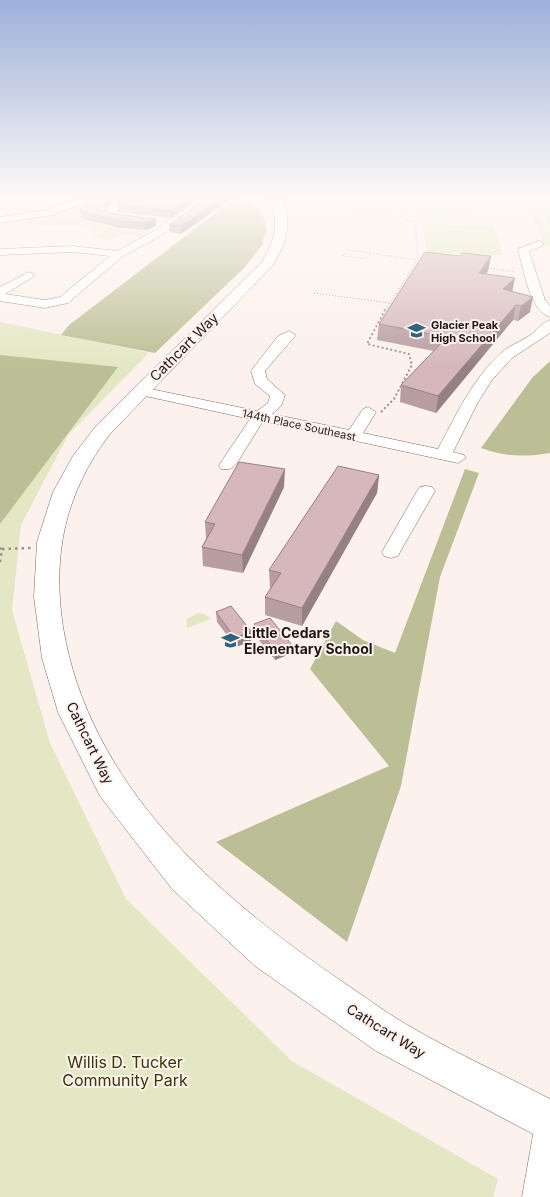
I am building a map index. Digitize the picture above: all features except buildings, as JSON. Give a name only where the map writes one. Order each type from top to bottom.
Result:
[{"type":"main road","name":"Cathcart Way","points":[[271,255],[266,264],[103,430],[83,456],[64,492],[49,547],[46,597],[55,658],[72,712],[111,787],[184,878],[268,954],[382,1031],[550,1122]]},
{"type":"street","points":[[0,297],[37,303],[56,303],[72,295],[118,255]]},
{"type":"street","points":[[525,255],[538,301],[550,313]]},
{"type":"street","points":[[0,292],[29,275]]},
{"type":"street","name":"144th Place Southeast","points":[[141,391],[259,416],[357,432],[451,456],[476,389],[508,354],[539,338],[550,324]]},
{"type":"street","points":[[227,465],[259,416],[272,409],[278,400],[278,395],[260,381],[258,371],[283,339],[290,335]]},
{"type":"street","points":[[357,432],[368,412]]},
{"type":"street","points":[[391,552],[426,491]]},
{"type":"street","points":[[540,1197],[550,1135]]},
{"type":"path","points":[[344,255],[366,259],[369,255]]},
{"type":"path","points":[[377,255],[425,261]]},
{"type":"path","points":[[357,432],[365,428],[394,398],[412,365],[409,354],[367,344],[390,303],[418,260],[418,255]]},
{"type":"path","points":[[487,268],[515,272]]},
{"type":"path","points":[[314,293],[395,304]]},
{"type":"path","points":[[0,562],[1,548],[49,547]]},
{"type":"green space","points":[[161,255],[254,255],[244,268],[155,353],[61,335],[69,325]]},
{"type":"green space","name":"Willis D. Tucker Community Park","points":[[0,322],[149,353],[68,435],[21,525],[12,610],[50,743],[126,899],[292,1061],[498,1179],[493,1197],[0,1197]]},
{"type":"green space","points":[[0,355],[118,367],[0,524]]},
{"type":"green space","points":[[550,361],[550,453],[515,455],[481,448],[532,378]]},
{"type":"green space","points":[[465,469],[479,473],[440,577],[401,786],[347,942],[216,842],[389,766],[310,669],[336,621],[363,640],[395,653]]},
{"type":"green space","points":[[198,613],[204,614],[211,619],[187,628],[186,619]]},
{"type":"place","name":"Glacier Peak High School","points":[[417,331]]},
{"type":"place","name":"Little Cedars Elementary School","points":[[230,641]]}]
